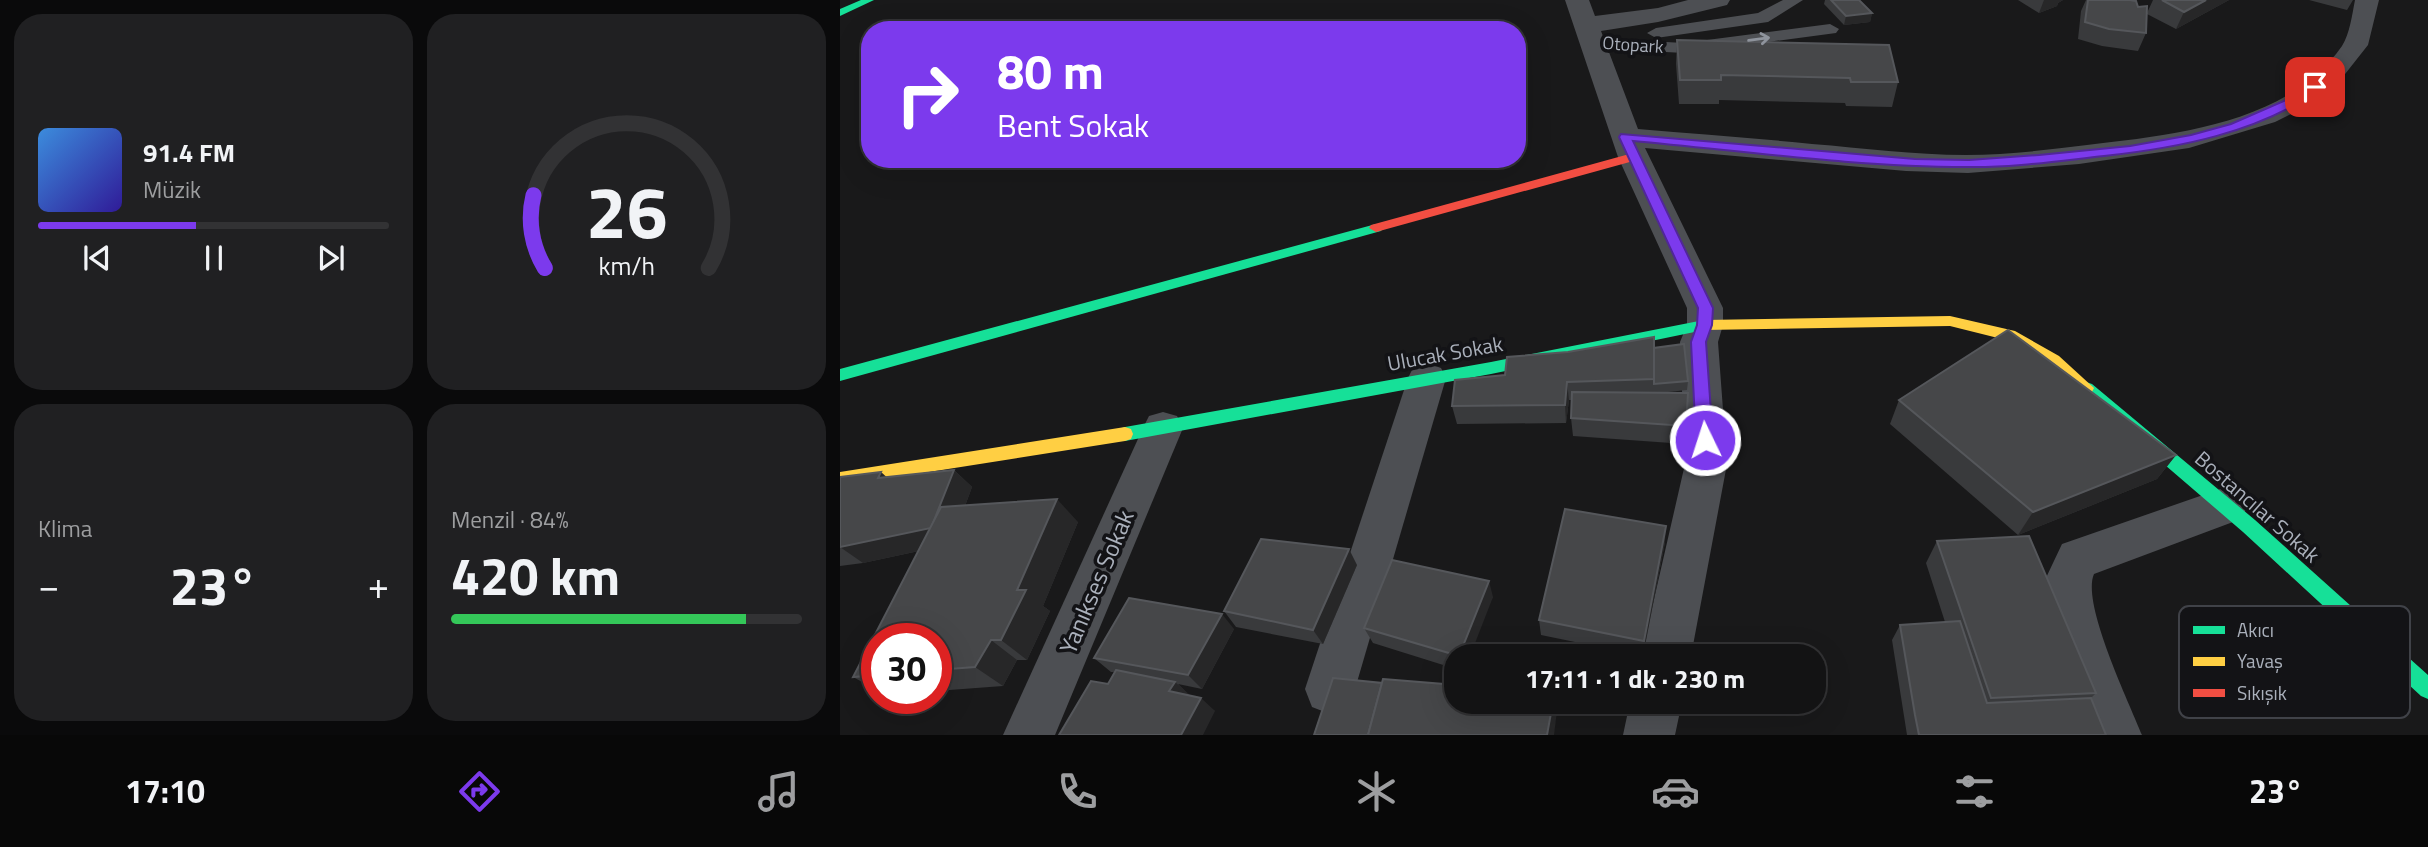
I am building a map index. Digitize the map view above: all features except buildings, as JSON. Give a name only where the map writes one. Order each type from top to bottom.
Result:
[{"type":"street","points":[[840,13],[869,0]]},
{"type":"street","points":[[1668,644],[1706,464],[1699,342],[1705,325],[1705,308],[1629,147],[1585,23],[1658,15],[1718,0]]},
{"type":"street","points":[[840,375],[1629,147],[1969,164],[2130,149],[2192,139],[2236,127],[2297,99],[2336,71],[2354,48],[2363,24],[2367,0]]},
{"type":"street","name":"Ulucak Sokak","points":[[840,479],[1163,428],[1705,325],[1950,321],[2010,335],[2053,360]]},
{"type":"street","name":"Bostancılar Sokak","points":[[2053,360],[2226,506],[2336,606]]},
{"type":"street","points":[[1330,689],[1427,378]]},
{"type":"street","name":"Yanıkses Sokak","points":[[1029,735],[1163,428]]},
{"type":"street","points":[[2116,735],[2070,610],[2067,582],[2078,559],[2226,506]]},
{"type":"street","name":"Bostancılar Sokak","points":[[2410,674],[2428,690]]},
{"type":"street","points":[[1649,735],[1653,714]]},
{"type":"lane","name":"Otopark","points":[[1585,23],[1747,21],[1762,18],[1796,0]]},
{"type":"lane","name":"Otopark","points":[[1585,23],[1684,48],[1830,29]]},
{"type":"traffic: fast","points":[[840,13],[869,0]]},
{"type":"traffic: fast","points":[[840,375],[1376,228]]},
{"type":"traffic: fast","points":[[1125,434],[1491,368],[1704,325]]},
{"type":"traffic: fast","points":[[2086,388],[2249,526],[2337,606]]},
{"type":"traffic: fast","points":[[2410,673],[2428,689]]},
{"type":"traffic: slow","points":[[1704,325],[1950,321],[2010,335],[2053,360],[2086,388]]},
{"type":"traffic: slow","points":[[840,479],[1125,434]]},
{"type":"traffic: jam","points":[[1376,228],[1633,157]]},
{"type":"route","points":[[1705,440],[1699,342],[1705,325],[1705,308],[1625,137],[1915,162],[1969,164],[2039,159],[2192,139],[2236,127],[2297,99],[2315,87]]}]
